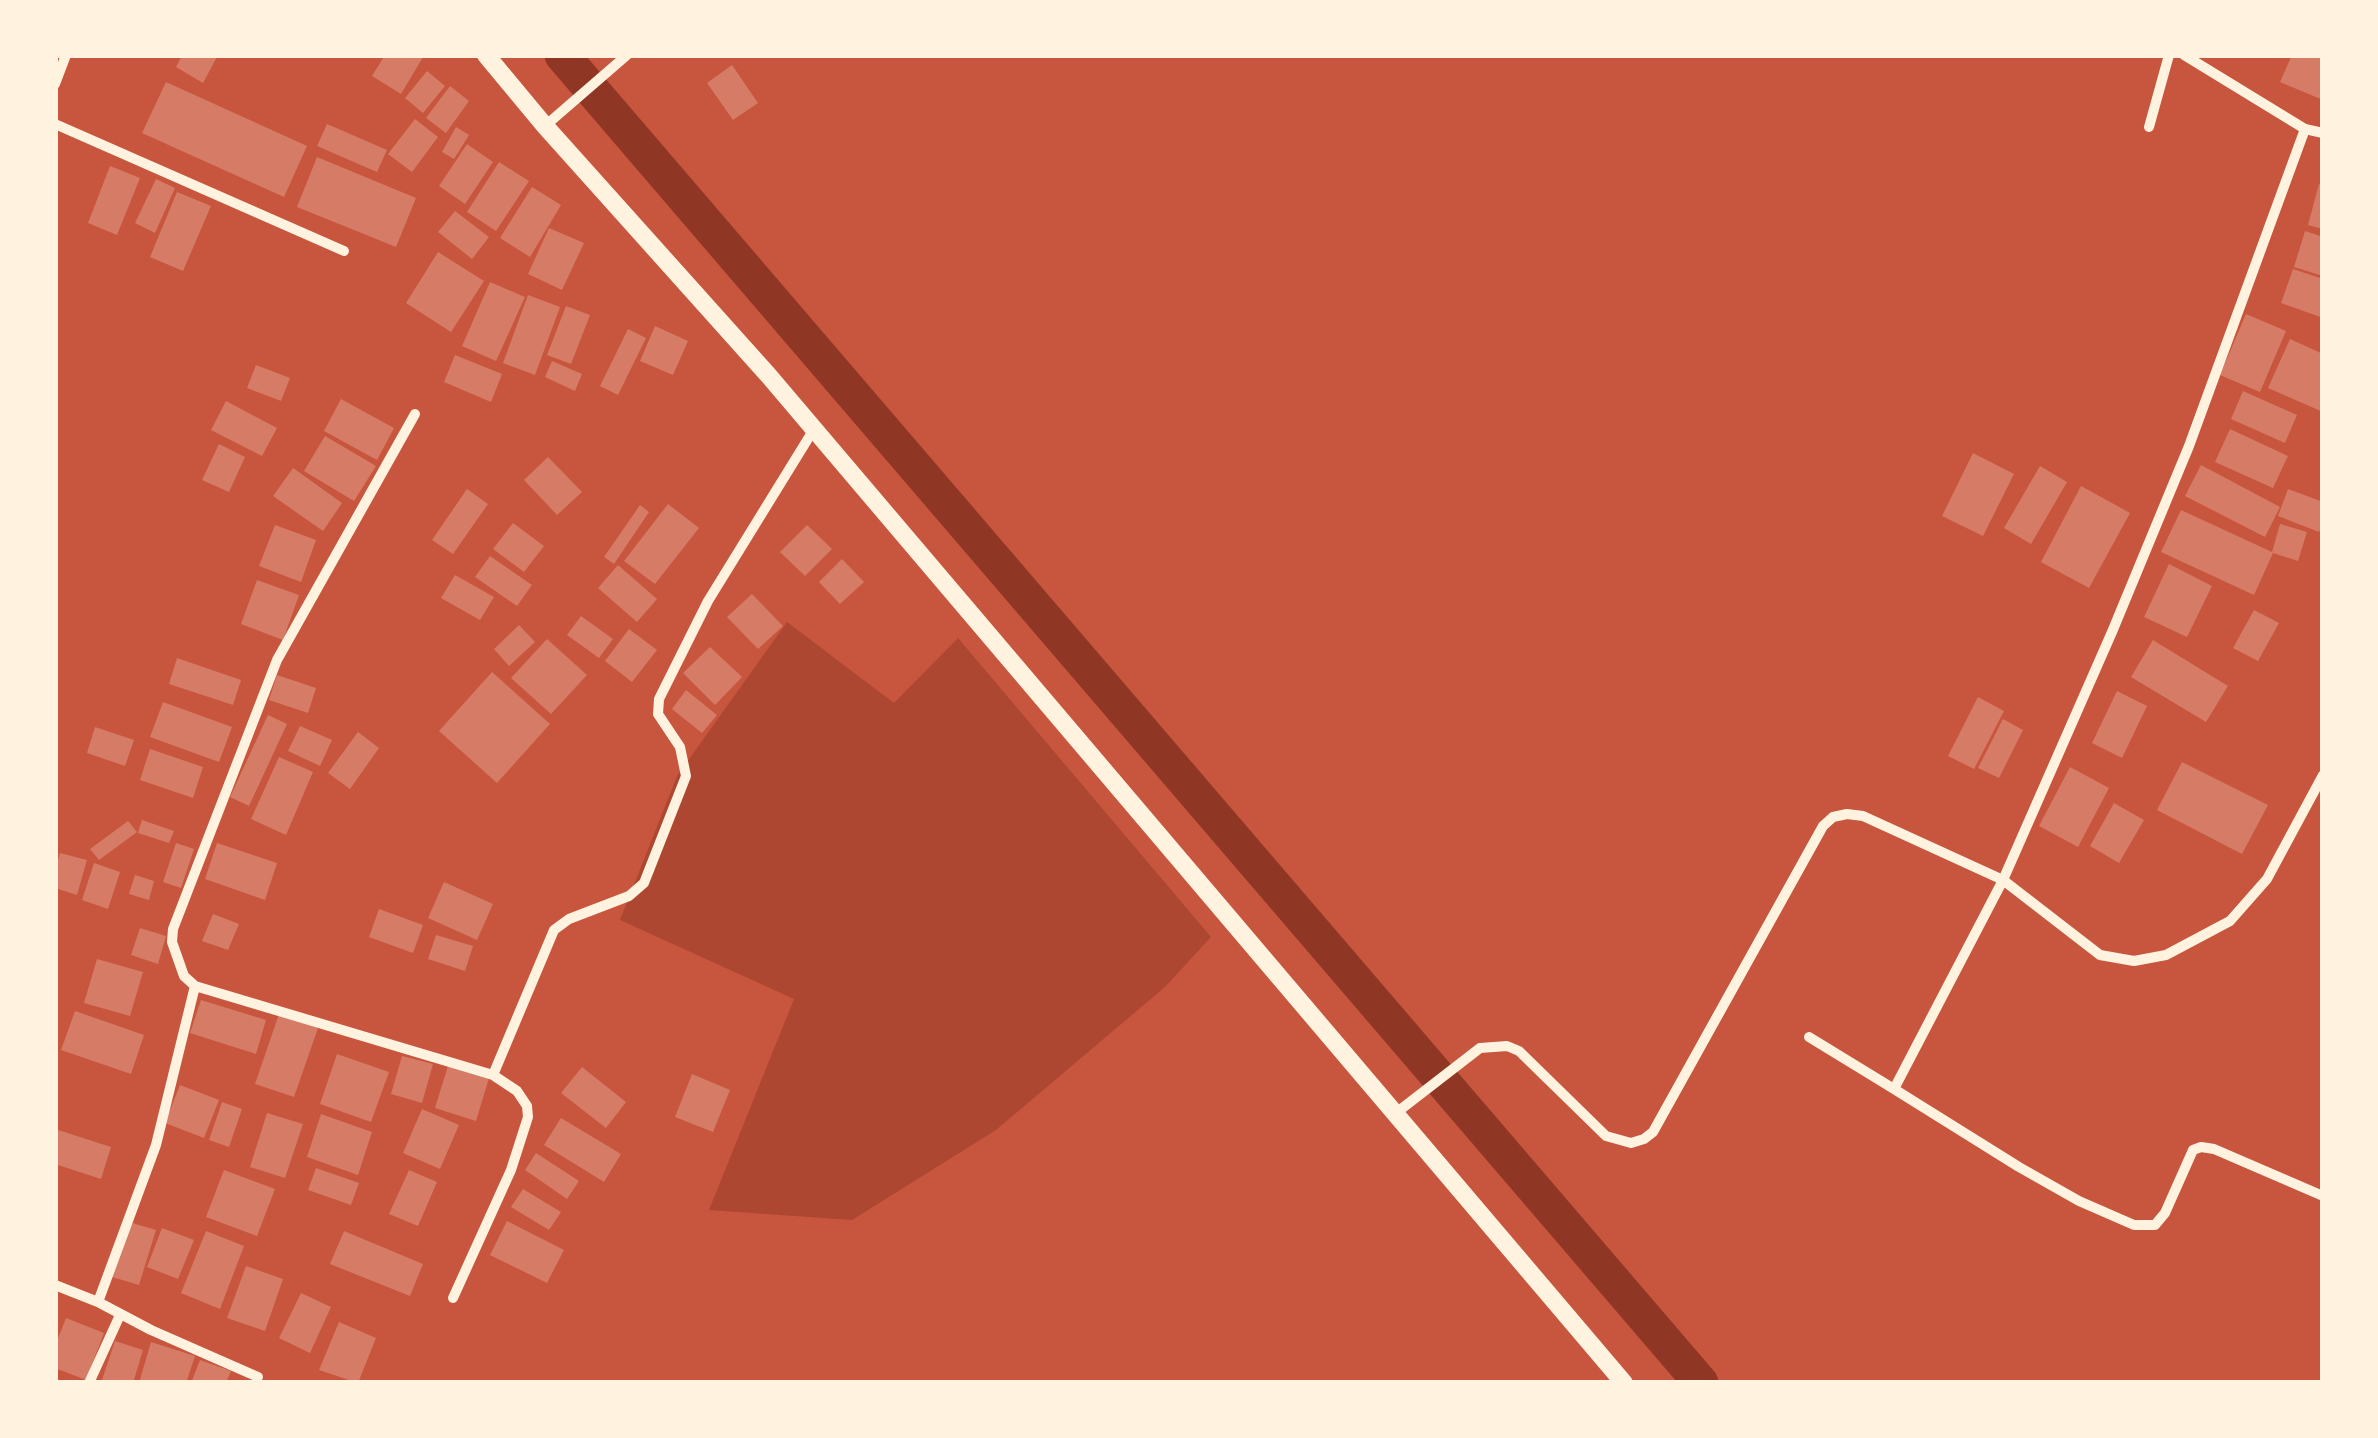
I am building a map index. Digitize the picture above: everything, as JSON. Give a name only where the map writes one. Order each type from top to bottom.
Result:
[{"type":"street","points":[[55,84],[66,55]]},
{"type":"street","points":[[486,55],[1404,1107],[1624,1383]]},
{"type":"street","points":[[545,126],[626,55]]},
{"type":"street","points":[[2149,127],[2169,55]]},
{"type":"street","points":[[2184,55],[2305,129],[2323,133]]},
{"type":"street","points":[[55,124],[344,251]]},
{"type":"street","points":[[1894,1089],[2003,880],[2112,632],[2189,446],[2305,129]]},
{"type":"street","points":[[416,414],[277,660],[172,942],[184,976],[195,986],[494,1075],[518,1091],[527,1106],[528,1117],[510,1170],[453,1298]]},
{"type":"street","points":[[494,1075],[554,930],[568,919],[629,896],[644,882],[686,776],[680,747],[658,714],[659,699],[708,601],[814,430]]},
{"type":"street","points":[[1404,1107],[1480,1048],[1507,1046],[1530,1062],[1606,1136],[1631,1143],[1644,1139],[1652,1132],[1823,826],[1833,818],[1847,814],[1863,816],[2003,880],[2100,955],[2134,961],[2166,954],[2230,921],[2267,880],[2323,775]]},
{"type":"street","points":[[98,1302],[156,1146],[195,986]]},
{"type":"street","points":[[1809,1037],[2019,1167],[2134,1225],[2155,1225],[2194,1150],[2200,1148],[2214,1149],[2323,1196]]},
{"type":"street","points":[[55,1285],[258,1377]]},
{"type":"street","points":[[89,1383],[120,1315]]},
{"type":"shaded area","points":[[787,622],[894,703],[958,638],[1211,937],[1165,987],[996,1130],[852,1220],[709,1210],[794,999],[620,920],[677,776]]},
{"type":"building","points":[[182,55],[218,55],[203,83],[176,67]]},
{"type":"building","points":[[385,55],[423,57],[401,94],[372,76]]},
{"type":"building","points":[[2292,55],[2323,55],[2323,100],[2280,82]]},
{"type":"building","points":[[732,65],[758,103],[733,120],[707,83]]},
{"type":"building","points":[[427,71],[445,86],[423,113],[405,98]]},
{"type":"building","points":[[166,82],[307,146],[284,197],[142,133]]},
{"type":"building","points":[[450,86],[469,101],[446,133],[426,118]]},
{"type":"building","points":[[415,119],[438,137],[412,172],[388,154]]},
{"type":"building","points":[[327,124],[387,150],[377,172],[317,146]]},
{"type":"building","points":[[456,127],[469,135],[454,159],[442,152]]},
{"type":"building","points":[[467,144],[493,162],[465,204],[439,186]]},
{"type":"building","points":[[317,157],[416,198],[396,247],[297,207]]},
{"type":"building","points":[[499,162],[529,181],[496,231],[467,212]]},
{"type":"building","points":[[110,166],[140,178],[117,235],[88,223]]},
{"type":"building","points":[[156,179],[175,188],[155,233],[135,223]]},
{"type":"building","points":[[2319,184],[2323,186],[2323,229],[2308,225]]},
{"type":"building","points":[[532,187],[561,205],[530,257],[500,238]]},
{"type":"building","points":[[177,192],[211,206],[183,271],[150,257]]},
{"type":"building","points":[[455,211],[489,237],[472,259],[438,232]]},
{"type":"building","points":[[549,228],[584,243],[562,290],[528,274]]},
{"type":"building","points":[[2305,231],[2323,237],[2323,276],[2294,267]]},
{"type":"building","points":[[438,252],[484,281],[451,332],[406,303]]},
{"type":"building","points":[[2293,269],[2323,279],[2323,318],[2281,303]]},
{"type":"building","points":[[490,282],[525,297],[496,361],[462,346]]},
{"type":"building","points":[[528,295],[560,307],[535,375],[503,363]]},
{"type":"building","points":[[566,306],[590,315],[571,364],[547,355]]},
{"type":"building","points":[[2246,314],[2286,331],[2260,392],[2220,375]]},
{"type":"building","points":[[655,326],[688,341],[673,375],[640,361]]},
{"type":"building","points":[[628,329],[646,338],[618,395],[600,386]]},
{"type":"building","points":[[2290,339],[2323,354],[2323,412],[2268,388]]},
{"type":"building","points":[[455,355],[502,374],[491,402],[444,382]]},
{"type":"building","points":[[552,361],[582,374],[575,391],[545,377]]},
{"type":"building","points":[[256,365],[290,378],[281,401],[247,388]]},
{"type":"building","points":[[2243,391],[2297,415],[2285,443],[2231,419]]},
{"type":"building","points":[[341,399],[394,428],[377,460],[324,431]]},
{"type":"building","points":[[226,401],[277,428],[262,456],[211,430]]},
{"type":"building","points":[[2230,429],[2288,456],[2273,488],[2215,462]]},
{"type":"building","points":[[325,436],[376,466],[354,501],[304,471]]},
{"type":"building","points":[[219,444],[245,457],[229,492],[202,480]]},
{"type":"building","points":[[1973,453],[2014,474],[1983,536],[1942,516]]},
{"type":"building","points":[[548,457],[582,492],[557,515],[524,480]]},
{"type":"building","points":[[2201,465],[2280,507],[2265,537],[2185,496]]},
{"type":"building","points":[[2040,466],[2067,482],[2031,544],[2004,528]]},
{"type":"building","points":[[293,468],[342,503],[323,531],[273,496]]},
{"type":"building","points":[[2081,486],[2130,513],[2089,588],[2041,562]]},
{"type":"building","points":[[467,489],[488,504],[453,554],[432,540]]},
{"type":"building","points":[[2288,489],[2323,502],[2319,532],[2278,516]]},
{"type":"building","points":[[668,504],[699,528],[655,584],[624,561]]},
{"type":"building","points":[[640,505],[649,512],[614,564],[604,557]]},
{"type":"building","points":[[2181,510],[2272,552],[2280,524],[2307,532],[2298,561],[2273,553],[2254,595],[2161,552]]},
{"type":"building","points":[[513,523],[544,546],[524,572],[493,549]]},
{"type":"building","points":[[275,525],[316,540],[301,582],[259,566]]},
{"type":"building","points":[[807,525],[832,549],[805,576],[780,552]]},
{"type":"building","points":[[490,556],[532,585],[517,606],[475,577]]},
{"type":"building","points":[[842,559],[864,582],[840,604],[819,582]]},
{"type":"building","points":[[2169,564],[2212,586],[2187,637],[2144,617]]},
{"type":"building","points":[[618,565],[657,599],[637,622],[598,588]]},
{"type":"building","points":[[455,575],[494,597],[480,620],[441,598]]},
{"type":"building","points":[[257,580],[299,595],[283,640],[241,624]]},
{"type":"building","points":[[752,594],[783,626],[758,649],[727,617]]},
{"type":"building","points":[[2254,610],[2279,623],[2258,661],[2233,648]]},
{"type":"building","points":[[581,616],[613,639],[599,658],[567,635]]},
{"type":"building","points":[[519,625],[535,642],[509,666],[494,649]]},
{"type":"building","points":[[629,629],[657,650],[632,682],[605,661]]},
{"type":"building","points":[[547,639],[587,675],[551,714],[511,678]]},
{"type":"building","points":[[2153,640],[2228,686],[2206,722],[2131,677]]},
{"type":"building","points":[[710,647],[742,677],[715,705],[683,673]]},
{"type":"building","points":[[177,658],[241,680],[233,705],[169,684]]},
{"type":"building","points":[[492,672],[550,724],[497,783],[439,731]]},
{"type":"building","points":[[277,675],[316,688],[308,713],[269,700]]},
{"type":"building","points":[[686,690],[717,715],[702,733],[672,709]]},
{"type":"building","points":[[2117,691],[2147,706],[2122,758],[2092,743]]},
{"type":"building","points":[[1978,697],[2004,711],[1974,769],[1948,756]]},
{"type":"building","points":[[163,702],[232,727],[219,762],[150,737]]},
{"type":"building","points":[[268,715],[287,724],[249,806],[230,797]]},
{"type":"building","points":[[2003,719],[2023,730],[1999,778],[1978,768]]},
{"type":"building","points":[[300,726],[332,740],[320,766],[288,751]]},
{"type":"building","points":[[95,727],[134,740],[125,766],[87,753]]},
{"type":"building","points":[[358,732],[379,748],[350,789],[328,773]]},
{"type":"building","points":[[150,749],[203,767],[193,798],[140,780]]},
{"type":"building","points":[[279,757],[313,772],[286,835],[251,819]]},
{"type":"building","points":[[2182,762],[2268,805],[2242,854],[2157,810]]},
{"type":"building","points":[[2070,767],[2109,788],[2078,847],[2039,826]]},
{"type":"building","points":[[2114,803],[2144,820],[2119,863],[2090,846]]},
{"type":"building","points":[[142,820],[174,831],[169,843],[138,833]]},
{"type":"building","points":[[128,821],[137,832],[99,860],[90,849]]},
{"type":"building","points":[[176,843],[194,849],[181,888],[163,882]]},
{"type":"building","points":[[217,843],[277,863],[265,900],[205,879]]},
{"type":"building","points":[[60,853],[87,860],[77,895],[55,888]]},
{"type":"building","points":[[94,863],[120,872],[108,909],[82,900]]},
{"type":"building","points":[[135,875],[154,881],[149,900],[129,894]]},
{"type":"building","points":[[444,882],[493,904],[477,940],[428,918]]},
{"type":"building","points":[[379,909],[423,925],[413,953],[369,937]]},
{"type":"building","points":[[213,914],[239,924],[228,950],[202,941]]},
{"type":"building","points":[[140,928],[166,936],[158,964],[131,955]]},
{"type":"building","points":[[436,935],[473,946],[465,971],[428,959]]},
{"type":"building","points":[[97,959],[143,972],[130,1016],[84,1003]]},
{"type":"building","points":[[201,1000],[266,1020],[256,1054],[190,1033]]},
{"type":"building","points":[[75,1011],[144,1035],[131,1074],[61,1050]]},
{"type":"building","points":[[279,1014],[318,1028],[294,1097],[255,1084]]},
{"type":"building","points":[[337,1054],[389,1072],[371,1122],[320,1104]]},
{"type":"building","points":[[402,1056],[433,1064],[422,1103],[391,1094]]},
{"type":"building","points":[[448,1066],[489,1078],[476,1121],[435,1108]]},
{"type":"building","points":[[582,1067],[626,1102],[606,1128],[561,1093]]},
{"type":"building","points":[[692,1074],[730,1090],[713,1132],[675,1117]]},
{"type":"building","points":[[180,1085],[219,1100],[204,1138],[165,1123]]},
{"type":"building","points":[[222,1102],[242,1109],[229,1147],[209,1140]]},
{"type":"building","points":[[422,1109],[459,1125],[440,1169],[403,1153]]},
{"type":"building","points":[[267,1113],[303,1124],[285,1178],[250,1167]]},
{"type":"building","points":[[321,1114],[372,1132],[358,1175],[307,1157]]},
{"type":"building","points":[[561,1118],[621,1154],[604,1182],[544,1145]]},
{"type":"building","points":[[55,1129],[111,1147],[101,1179],[55,1164]]},
{"type":"building","points":[[536,1153],[579,1181],[567,1199],[525,1170]]},
{"type":"building","points":[[316,1168],[359,1183],[351,1205],[308,1190]]},
{"type":"building","points":[[224,1170],[275,1189],[257,1236],[206,1217]]},
{"type":"building","points":[[409,1170],[437,1182],[418,1226],[389,1214]]},
{"type":"building","points":[[523,1189],[561,1212],[549,1230],[511,1207]]},
{"type":"building","points":[[507,1221],[564,1250],[547,1283],[490,1255]]},
{"type":"building","points":[[129,1222],[156,1230],[139,1285],[112,1277]]},
{"type":"building","points":[[162,1228],[194,1240],[178,1279],[147,1267]]},
{"type":"building","points":[[206,1231],[244,1246],[220,1309],[181,1293]]},
{"type":"building","points":[[344,1231],[423,1264],[410,1296],[330,1264]]},
{"type":"building","points":[[246,1266],[283,1279],[265,1331],[227,1318]]},
{"type":"building","points":[[301,1293],[331,1307],[310,1353],[279,1338]]},
{"type":"building","points":[[66,1318],[104,1333],[86,1380],[55,1368],[55,1346]]},
{"type":"building","points":[[339,1322],[376,1338],[358,1383],[319,1370]]},
{"type":"building","points":[[115,1341],[143,1350],[133,1383],[101,1383]]},
{"type":"building","points":[[151,1342],[195,1356],[186,1383],[139,1383]]},
{"type":"building","points":[[200,1360],[231,1371],[226,1383],[191,1383]]},
{"type":"waterway","points":[[562,55],[1701,1383]]}]
